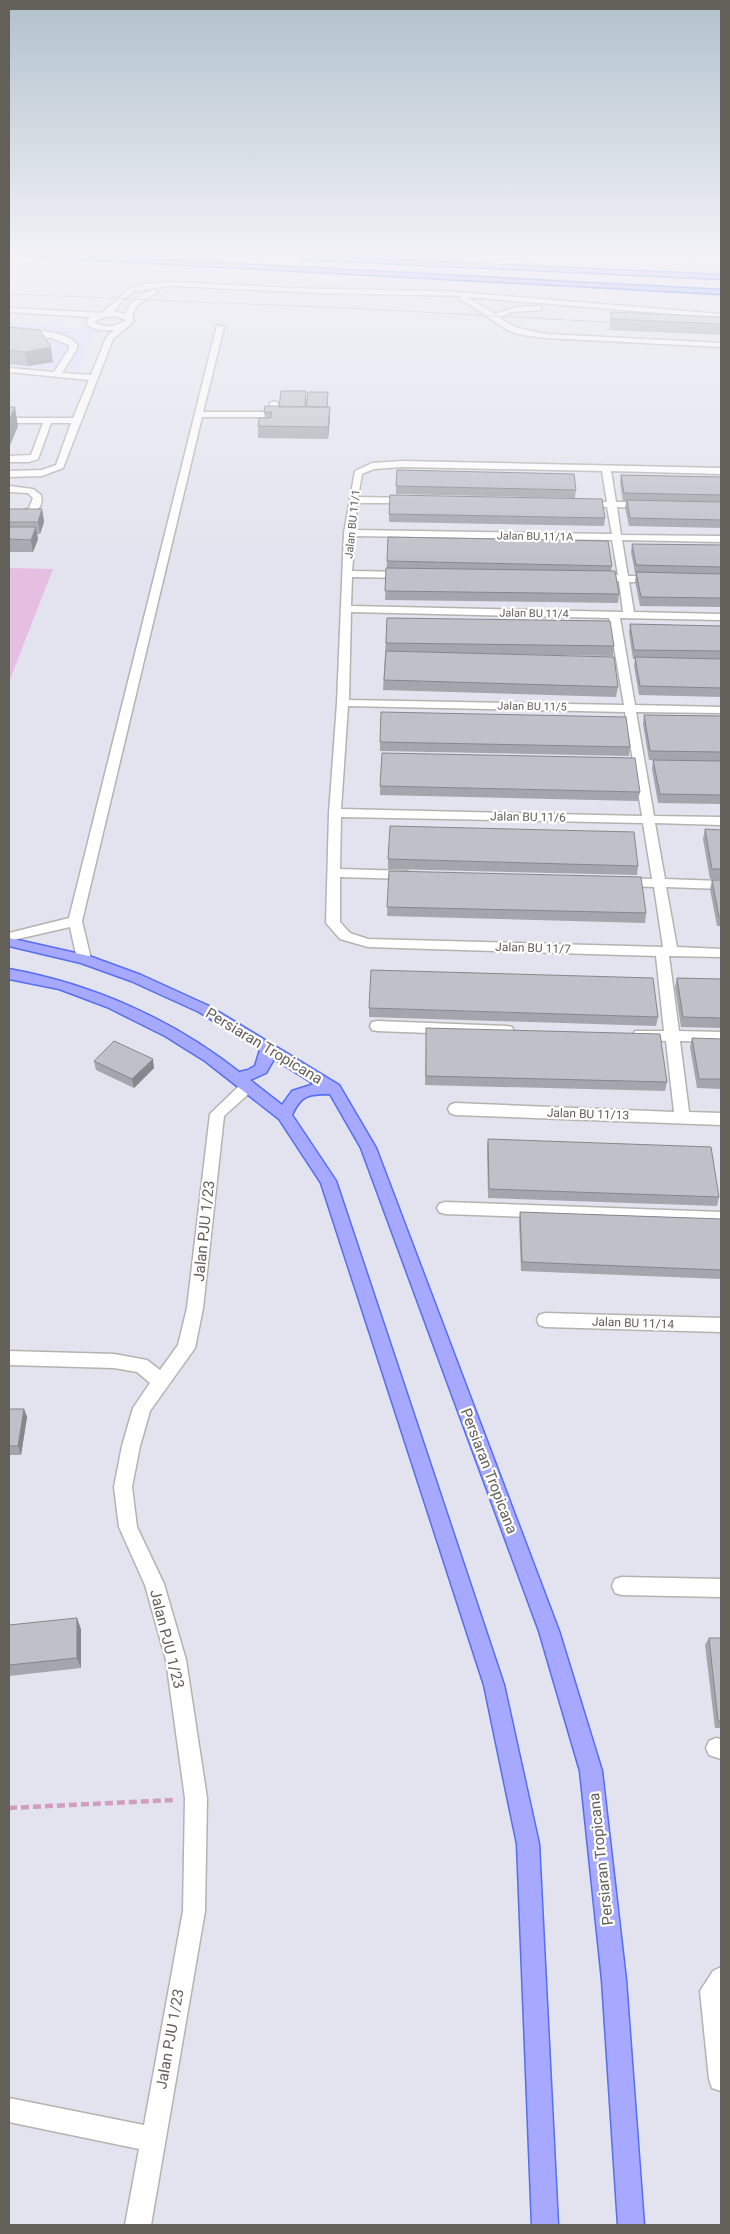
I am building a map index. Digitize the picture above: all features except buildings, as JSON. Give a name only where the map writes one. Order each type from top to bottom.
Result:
[{"type":"main road","name":"Persiaran Tropicana","points":[[9,942],[84,960],[136,978],[204,1009],[334,1089],[368,1148],[549,1631],[591,1771],[614,1980],[631,2225]]},
{"type":"main road","points":[[9,974],[62,985],[112,1004],[170,1032],[243,1081],[284,1115],[328,1182],[494,1685],[528,1844],[545,2225]]},
{"type":"main road","points":[[243,1081],[261,1070],[267,1060],[268,1047]]},
{"type":"main road","points":[[284,1115],[291,1098],[302,1091],[315,1088],[334,1089]]},
{"type":"street","points":[[57,374],[68,356]]},
{"type":"street","points":[[9,474],[52,472],[60,466],[76,420],[103,356]]},
{"type":"street","points":[[84,960],[75,921],[213,356]]},
{"type":"street","points":[[9,370],[94,378]]},
{"type":"street","points":[[199,415],[276,414],[274,403]]},
{"type":"street","points":[[9,420],[76,420]]},
{"type":"street","points":[[9,459],[36,457],[48,420]]},
{"type":"street","name":"Jalan BU 11/1","points":[[345,936],[333,923],[333,873],[335,813],[343,702],[347,574],[352,500],[358,473],[372,466],[402,464],[721,471]]},
{"type":"street","points":[[606,468],[629,615]]},
{"type":"street","points":[[9,489],[30,491],[38,497],[38,504],[32,510],[23,516],[9,519]]},
{"type":"street","points":[[352,500],[422,501]]},
{"type":"street","points":[[572,504],[652,505]]},
{"type":"street","name":"Jalan BU 11/1A","points":[[350,533],[721,539]]},
{"type":"street","points":[[347,574],[416,575]]},
{"type":"street","points":[[584,578],[662,579]]},
{"type":"street","name":"Jalan BU 11/4","points":[[347,609],[721,617]]},
{"type":"street","points":[[614,615],[628,708],[660,883],[667,952],[672,1036],[682,1118]]},
{"type":"street","name":"Jalan BU 11/5","points":[[343,702],[721,710]]},
{"type":"street","name":"Jalan BU 11/6","points":[[335,813],[721,821]]},
{"type":"street","points":[[333,873],[422,876]]},
{"type":"street","points":[[611,882],[721,885]]},
{"type":"street","points":[[9,937],[75,921]]},
{"type":"street","name":"Jalan BU 11/7","points":[[345,936],[368,943],[721,953]]},
{"type":"street","points":[[377,1026],[524,1031]]},
{"type":"street","points":[[623,1035],[721,1037]]},
{"type":"street","name":"Jalan PJU 1/23","points":[[138,2225],[194,1911],[196,1798],[176,1660],[154,1584],[128,1527],[123,1487],[130,1446],[142,1408],[186,1348],[195,1308],[217,1114],[243,1081]]},
{"type":"street","name":"Jalan BU 11/13","points":[[456,1109],[721,1119]]},
{"type":"street","points":[[445,1208],[721,1218]]},
{"type":"street","name":"Jalan BU 11/14","points":[[546,1320],[721,1325]]},
{"type":"street","points":[[9,1358],[114,1362],[141,1365],[160,1381]]},
{"type":"street","points":[[622,1586],[721,1588]]},
{"type":"street","points":[[721,1979],[712,1991],[721,2079]]},
{"type":"street","points":[[9,2110],[152,2139]]},
{"type":"path","points":[[9,1808],[196,1798]]},
{"type":"shaded area","points":[[9,356],[84,356],[77,371],[9,365]]},
{"type":"shaded area","points":[[9,568],[53,569],[9,682]]}]
